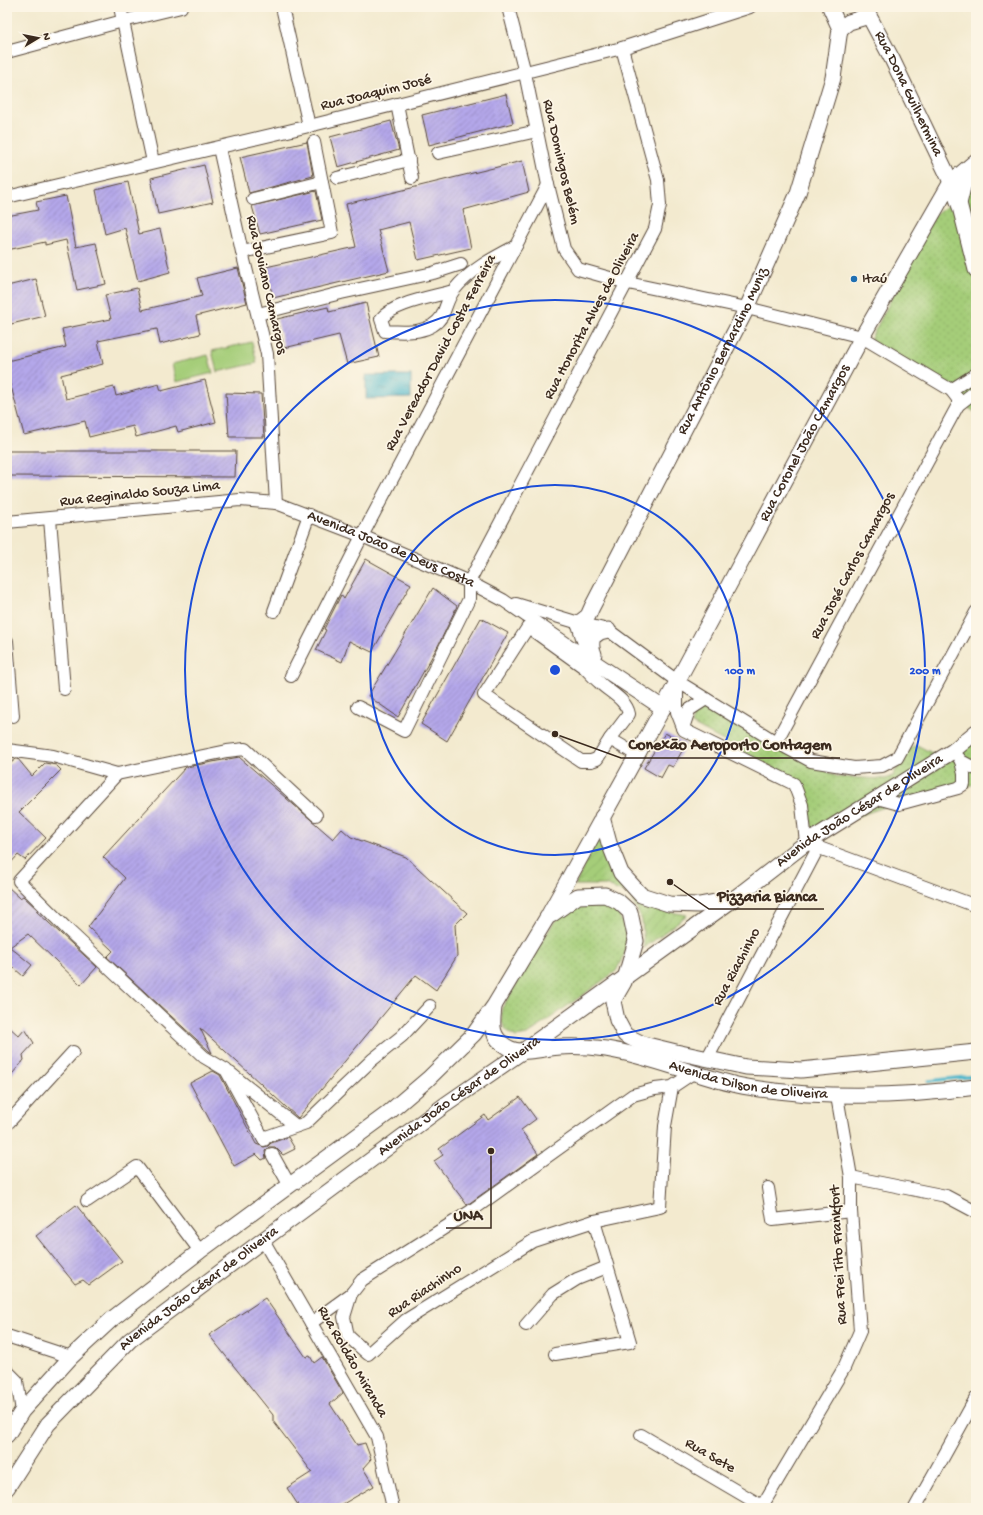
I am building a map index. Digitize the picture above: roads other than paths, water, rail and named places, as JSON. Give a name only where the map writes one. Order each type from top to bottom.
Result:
[{"type":"main road","points":[[830,7],[840,29],[866,12]]},
{"type":"main road","name":"Rua Dona Guilhermina","points":[[866,12],[892,59],[951,182]]},
{"type":"main road","name":"Rua Antônio Bernardino Muniz","points":[[579,623],[588,616],[747,308],[798,193],[833,78],[840,29]]},
{"type":"main road","points":[[976,161],[951,182],[960,207],[976,270]]},
{"type":"main road","name":"Rua Coronel João Camargos","points":[[663,708],[862,337],[951,182]]},
{"type":"main road","points":[[579,623],[585,642],[586,662]]},
{"type":"main road","points":[[602,667],[592,650],[591,643],[593,637],[600,632],[608,630]]},
{"type":"main road","name":"Avenida João de Deus Costa","points":[[586,662],[602,667],[663,708]]},
{"type":"main road","name":"Avenida João César de Oliveira","points":[[7,1435],[22,1411],[71,1357],[112,1319],[200,1251],[387,1114],[428,1079],[474,1034],[494,1006],[548,916],[663,708]]},
{"type":"main road","points":[[957,756],[976,732]]},
{"type":"main road","name":"Avenida João César de Oliveira","points":[[7,1488],[48,1424],[130,1340],[445,1105],[523,1051],[735,898],[812,846],[877,798],[957,756]]},
{"type":"main road","points":[[602,817],[609,843],[621,873],[641,895],[669,904],[699,905],[735,898]]},
{"type":"main road","points":[[548,916],[578,896],[605,895],[619,902],[630,912],[636,941],[626,977]]},
{"type":"main road","name":"Avenida Dilson de Oliveira","points":[[626,977],[613,1001],[617,1020],[625,1034],[643,1044],[707,1059],[746,1067],[802,1070],[976,1052]]},
{"type":"main road","points":[[494,1006],[492,1026],[496,1037],[507,1047],[523,1051]]},
{"type":"main road","name":"Avenida Dilson de Oliveira","points":[[523,1051],[560,1047],[587,1047],[607,1050],[653,1060],[737,1085],[772,1091],[837,1096],[972,1091]]},
{"type":"street","points":[[120,7],[153,162]]},
{"type":"street","points":[[7,52],[181,7]]},
{"type":"street","points":[[282,7],[309,126]]},
{"type":"street","name":"Rua Domingos Belém","points":[[508,7],[564,249],[578,269],[628,283],[747,308],[862,337],[951,390]]},
{"type":"street","name":"Rua Joaquim José","points":[[7,197],[309,126],[622,48],[750,7]]},
{"type":"street","name":"Rua Honorita Alves de Oliveira","points":[[470,582],[655,229],[660,205],[658,180],[622,48]]},
{"type":"street","points":[[397,104],[412,178]]},
{"type":"street","points":[[438,153],[537,131]]},
{"type":"street","points":[[242,252],[332,232],[314,142]]},
{"type":"street","name":"Rua Joviano Camargos","points":[[218,148],[267,354],[276,502]]},
{"type":"street","points":[[337,178],[409,160]]},
{"type":"street","points":[[960,207],[964,185],[976,176]]},
{"type":"street","points":[[254,199],[322,182]]},
{"type":"street","name":"Rua Vereador David Costa Ferreira","points":[[291,676],[362,536],[548,185]]},
{"type":"street","points":[[453,291],[402,306],[385,313],[381,319],[385,331],[411,332],[428,328],[441,317],[453,291],[481,265],[516,246]]},
{"type":"street","points":[[258,314],[341,293],[433,273],[461,264]]},
{"type":"street","points":[[958,405],[958,399],[951,390],[976,374]]},
{"type":"street","name":"Rua José Carlos Camargos","points":[[776,742],[958,405],[976,391]]},
{"type":"street","name":"Rua Reginaldo Souza Lima","points":[[7,522],[240,500],[276,502]]},
{"type":"street","name":"Avenida João de Deus Costa","points":[[276,502],[362,536],[470,582],[503,600],[586,662]]},
{"type":"street","points":[[274,611],[309,515]]},
{"type":"street","points":[[50,519],[64,690]]},
{"type":"street","points":[[358,707],[404,731],[469,599],[470,582]]},
{"type":"street","name":"Avenida João de Deus Costa","points":[[503,600],[579,623],[608,630],[677,681],[776,742],[811,760],[854,768],[882,766],[897,758],[976,612]]},
{"type":"street","points":[[528,627],[586,662],[599,682],[623,701],[628,707],[630,714],[610,739],[598,759],[581,761],[484,695],[528,627]]},
{"type":"street","points":[[7,641],[13,716]]},
{"type":"street","points":[[677,681],[677,712],[684,730],[794,784],[802,805],[812,846],[976,906]]},
{"type":"street","points":[[683,728],[689,710],[706,699]]},
{"type":"street","points":[[610,739],[637,755]]},
{"type":"street","points":[[7,750],[53,756],[117,774],[245,748],[316,815]]},
{"type":"street","points":[[957,756],[976,769]]},
{"type":"street","points":[[877,798],[899,804],[958,788],[964,784],[964,774],[957,756]]},
{"type":"street","points":[[117,774],[19,881],[68,930],[204,1057],[226,1070],[296,1126]]},
{"type":"street","name":"Rua Riachinho","points":[[707,1059],[812,846]]},
{"type":"street","points":[[226,1070],[264,1139],[306,1123],[372,1060],[402,1036],[430,1006]]},
{"type":"street","points":[[7,1124],[73,1052]]},
{"type":"street","name":"Rua Riachinho","points":[[672,1087],[665,1126],[660,1207],[594,1221],[533,1241],[406,1320],[368,1354],[348,1336],[344,1317],[352,1294],[362,1280],[471,1211],[633,1096],[655,1089],[672,1087],[693,1073]]},
{"type":"street","name":"Rua Frei Tito Frankfort","points":[[762,1507],[844,1368],[860,1331],[851,1211],[851,1177],[837,1096]]},
{"type":"street","points":[[272,1154],[290,1186]]},
{"type":"street","points":[[87,1201],[137,1167],[200,1251]]},
{"type":"street","points":[[851,1177],[946,1196],[976,1212]]},
{"type":"street","points":[[768,1188],[773,1220],[851,1211]]},
{"type":"street","points":[[555,1354],[630,1342],[594,1221]]},
{"type":"street","name":"Rua Roldão Miranda","points":[[263,1240],[377,1437],[393,1508]]},
{"type":"street","points":[[526,1325],[552,1294],[576,1279],[607,1267]]},
{"type":"street","points":[[311,1323],[352,1294]]},
{"type":"street","points":[[7,1336],[71,1357]]},
{"type":"street","points":[[7,1371],[17,1381],[22,1411]]},
{"type":"street","points":[[915,1508],[976,1398]]},
{"type":"street","name":"Rua Sete","points":[[641,1435],[762,1507]]},
{"type":"water","points":[[366,375],[411,375],[411,398],[366,399]]},
{"type":"waterway","points":[[929,1081],[976,1076]]},
{"type":"place","name":"Itaú","points":[[854,279]]},
{"type":"place","name":"Conexão Aeroporto Contagem","points":[[555,734]]},
{"type":"place","name":"Pizzaria Bianca","points":[[670,882]]},
{"type":"place","name":"UNA","points":[[491,1151]]}]
